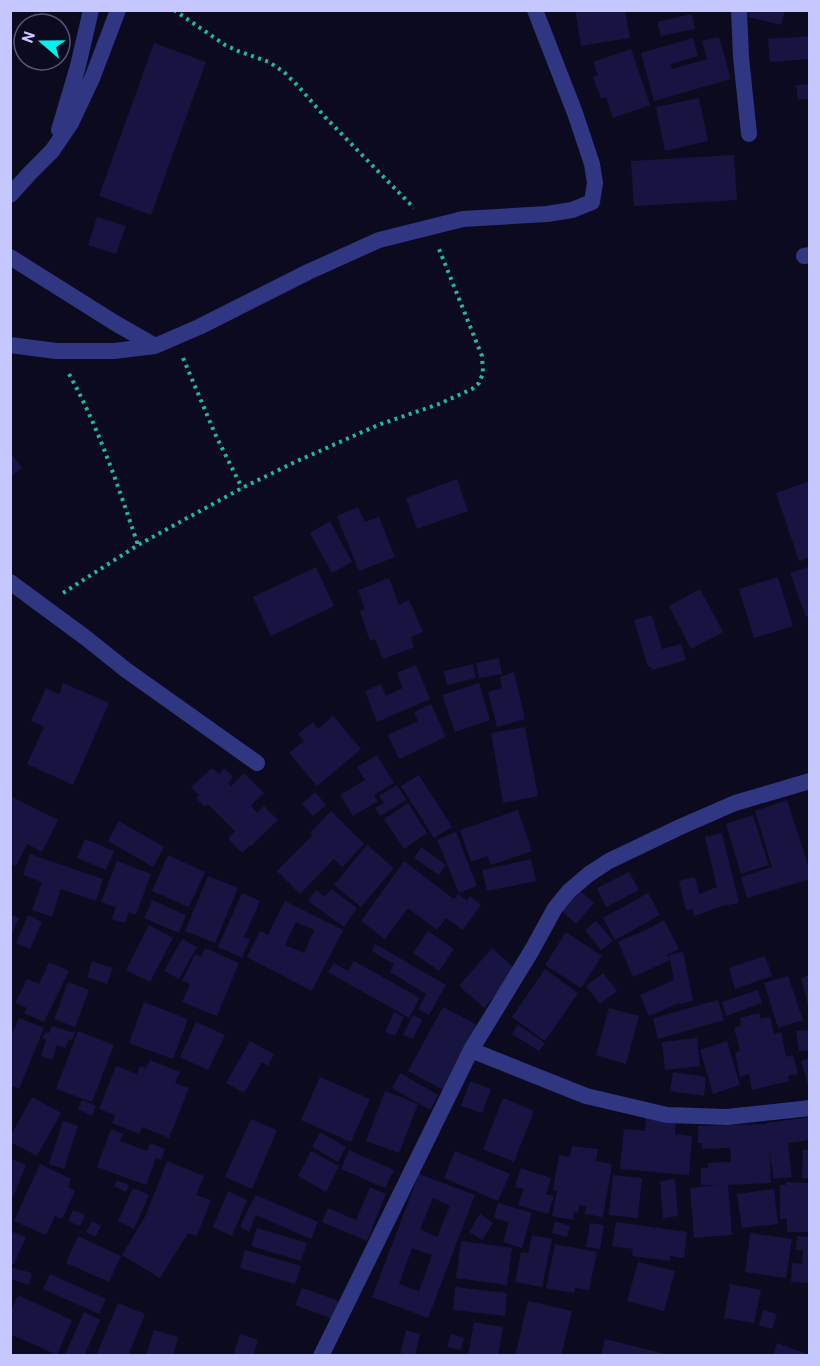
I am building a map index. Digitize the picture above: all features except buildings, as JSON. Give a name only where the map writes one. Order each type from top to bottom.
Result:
[{"type":"street","points":[[52,151],[78,66],[91,10]]},
{"type":"street","points":[[10,195],[52,151],[71,123],[93,76],[118,10]]},
{"type":"street","points":[[10,345],[56,351],[114,351],[155,346],[236,310],[308,272],[379,240],[463,219],[548,214],[572,210],[592,202],[595,183],[592,164],[535,10]]},
{"type":"street","points":[[739,10],[749,134]]},
{"type":"street","points":[[10,257],[155,346]]},
{"type":"street","points":[[10,582],[126,670],[257,763]]},
{"type":"street","points":[[321,1356],[471,1050],[555,908],[569,891],[609,861],[680,827],[735,803],[810,781]]},
{"type":"street","points":[[471,1050],[586,1096],[667,1115],[727,1117],[810,1108]]},
{"type":"path","points":[[44,606],[138,545],[242,488],[378,425],[439,404],[472,389],[479,383],[483,373],[482,356],[431,227],[284,72],[269,62],[225,45],[174,10]]},
{"type":"path","points":[[175,338],[216,436],[242,488]]},
{"type":"path","points":[[56,351],[82,398],[105,449],[138,545]]}]
